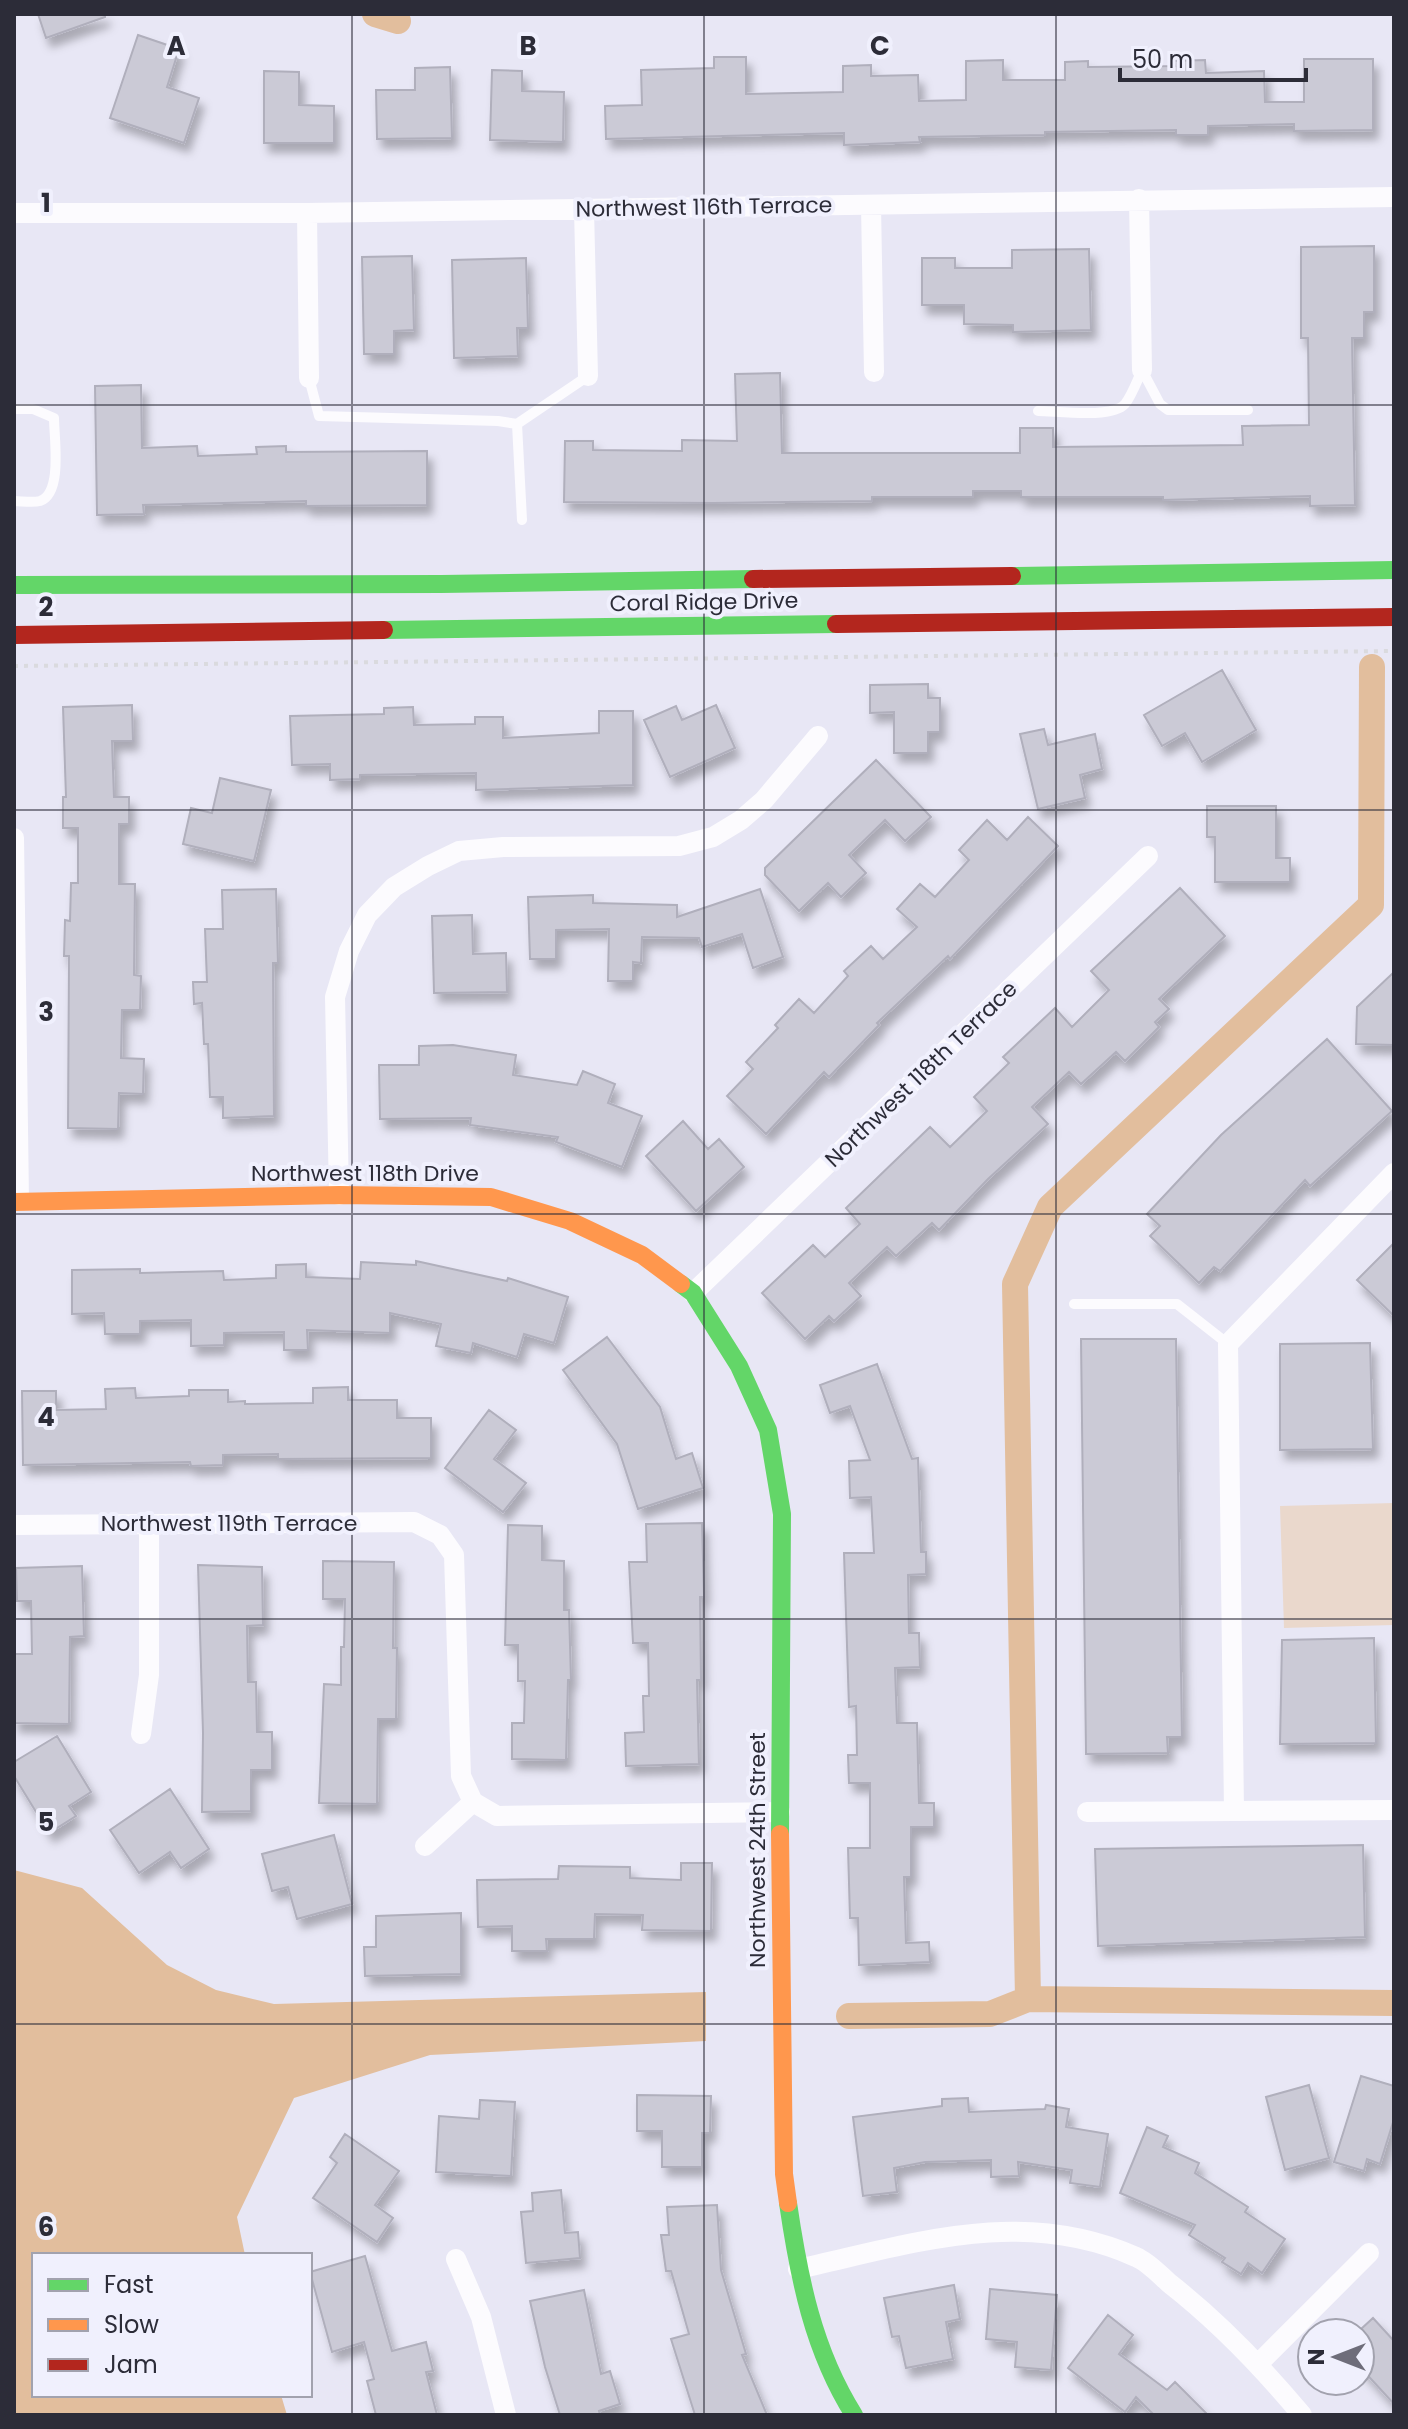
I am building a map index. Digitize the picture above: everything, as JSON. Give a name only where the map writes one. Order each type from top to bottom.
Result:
[{"type":"main road","name":"Coral Ridge Drive","points":[[14,635],[921,599],[1394,570]]},
{"type":"main road","name":"Coral Ridge Drive","points":[[14,585],[426,584],[1394,617]]},
{"type":"main road","name":"Northwest 118th Drive","points":[[16,1202],[339,1195],[491,1197],[570,1221],[642,1255],[693,1293]]},
{"type":"main road","name":"Northwest 24th Street","points":[[693,1293],[739,1366],[768,1430],[782,1514],[780,1812],[784,2174],[798,2269],[813,2329],[839,2391],[854,2415]]},
{"type":"street","name":"Northwest 116th Terrace","points":[[14,213],[307,213],[1394,197]]},
{"type":"street","points":[[1139,199],[1142,370]]},
{"type":"street","points":[[871,205],[874,372]]},
{"type":"street","points":[[584,209],[588,376]]},
{"type":"street","points":[[307,213],[309,378]]},
{"type":"street","points":[[339,1195],[335,997],[349,951],[367,915],[394,887],[459,851],[503,847],[679,846],[713,837],[741,820],[764,800],[818,736]]},
{"type":"street","points":[[14,838],[16,1202]]},
{"type":"street","name":"Northwest 118th Terrace","points":[[693,1293],[1148,856]]},
{"type":"street","points":[[1234,1811],[1228,1344],[1394,1173]]},
{"type":"street","name":"Northwest 119th Terrace","points":[[14,1525],[414,1522],[440,1535],[454,1555],[461,1776],[473,1802]]},
{"type":"street","points":[[141,1734],[149,1675],[149,1524]]},
{"type":"street","points":[[425,1846],[473,1802],[497,1816],[780,1812]]},
{"type":"street","points":[[1087,1812],[1394,1810]]},
{"type":"street","points":[[798,2269],[960,2233],[1023,2230],[1077,2238],[1138,2258],[1188,2297],[1259,2363],[1302,2415]]},
{"type":"street","points":[[1259,2363],[1369,2253]]},
{"type":"street","points":[[456,2259],[481,2317],[506,2415]]},
{"type":"lane","points":[[1142,370],[1160,404],[1168,410],[1248,410]]},
{"type":"lane","points":[[1038,411],[1102,413],[1114,410],[1124,406],[1142,370]]},
{"type":"lane","points":[[309,378],[319,416],[517,424],[588,376]]},
{"type":"lane","points":[[14,409],[33,409],[54,418],[55,482],[50,493],[40,501],[14,501]]},
{"type":"lane","points":[[517,424],[522,520]]},
{"type":"lane","points":[[1074,1304],[1177,1304],[1228,1344]]},
{"type":"path","points":[[14,666],[1394,651]]},
{"type":"shaded area","points":[[1394,1503],[1394,1625],[1284,1628],[1280,1506]]},
{"type":"shaded area","points":[[14,1870],[82,1888],[167,1965],[216,1990],[274,2004],[706,1992],[706,2041],[430,2055],[294,2098],[237,2217],[245,2253],[32,2253],[32,2397],[282,2397],[287,2415],[14,2415]]},
{"type":"building","points":[[38,14],[105,14],[105,17],[46,38]]},
{"type":"building","points":[[138,35],[179,49],[167,87],[199,98],[184,143],[110,118]]},
{"type":"building","points":[[714,57],[746,57],[746,94],[843,92],[843,66],[871,65],[871,76],[918,75],[919,101],[966,100],[966,61],[1003,60],[1003,80],[1065,80],[1065,62],[1088,61],[1088,67],[1175,66],[1174,61],[1205,60],[1206,73],[1264,71],[1265,102],[1304,102],[1304,59],[1373,59],[1373,130],[1294,131],[1294,124],[1208,126],[1208,135],[1176,135],[1176,130],[1045,132],[1045,135],[919,137],[920,142],[844,145],[844,133],[606,139],[605,106],[642,105],[641,70],[714,68]]},
{"type":"building","points":[[450,67],[452,138],[377,139],[376,90],[415,90],[415,68]]},
{"type":"building","points":[[492,70],[522,71],[522,91],[564,92],[563,142],[490,140]]},
{"type":"building","points":[[264,71],[299,72],[299,105],[334,106],[334,143],[264,143]]},
{"type":"building","points":[[1374,246],[1374,312],[1364,312],[1364,338],[1352,338],[1355,505],[1310,506],[1310,496],[1163,500],[1163,497],[1021,497],[1021,491],[973,491],[973,497],[872,497],[872,501],[564,502],[565,441],[593,441],[593,450],[682,451],[682,440],[737,441],[735,374],[780,373],[782,453],[1020,453],[1020,428],[1053,428],[1053,447],[1243,445],[1242,426],[1309,425],[1308,338],[1301,338],[1301,247]]},
{"type":"building","points":[[1089,249],[1091,330],[1013,332],[1013,325],[964,324],[964,305],[922,305],[922,258],[955,258],[955,268],[1012,268],[1012,250]]},
{"type":"building","points":[[412,256],[414,330],[394,331],[394,354],[364,354],[362,257]]},
{"type":"building","points":[[526,258],[528,328],[517,328],[518,356],[454,358],[452,260]]},
{"type":"building","points":[[141,385],[142,448],[197,446],[198,456],[257,454],[256,447],[286,446],[286,452],[427,451],[427,505],[306,506],[306,501],[143,505],[144,514],[97,515],[95,386]]},
{"type":"building","points":[[1222,670],[1256,730],[1202,762],[1185,733],[1162,746],[1144,715]]},
{"type":"building","points":[[928,684],[928,698],[940,698],[940,732],[928,732],[928,753],[894,753],[894,712],[870,713],[870,685]]},
{"type":"building","points":[[132,705],[133,741],[112,741],[114,797],[129,797],[129,824],[119,824],[119,884],[135,884],[134,975],[141,976],[140,1010],[122,1010],[121,1058],[144,1059],[143,1094],[119,1093],[118,1129],[68,1128],[69,956],[64,956],[65,920],[70,921],[71,883],[78,883],[78,828],[63,828],[63,797],[66,797],[63,707]]},
{"type":"building","points":[[716,705],[735,748],[670,777],[644,720],[676,706],[682,720]]},
{"type":"building","points":[[413,707],[414,725],[475,724],[475,717],[503,717],[503,738],[599,733],[599,711],[633,711],[633,785],[476,790],[476,773],[360,775],[360,779],[330,780],[330,764],[292,765],[290,716],[384,714],[384,708]]},
{"type":"building","points":[[1044,729],[1048,745],[1095,734],[1102,769],[1080,775],[1085,798],[1038,809],[1020,734]]},
{"type":"building","points":[[876,760],[931,817],[905,841],[885,820],[849,855],[866,873],[841,897],[828,883],[799,911],[765,875],[765,868]]},
{"type":"building","points":[[220,778],[271,790],[254,861],[183,844],[191,808],[212,813]]},
{"type":"building","points":[[1207,806],[1276,806],[1276,858],[1290,858],[1290,882],[1215,882],[1215,837],[1207,837]]},
{"type":"building","points":[[1028,817],[1058,846],[950,959],[948,956],[877,1023],[879,1025],[829,1077],[824,1072],[766,1134],[727,1096],[753,1069],[746,1062],[778,1028],[775,1025],[799,999],[814,1013],[848,976],[844,971],[871,946],[883,959],[917,927],[897,909],[920,884],[935,897],[969,860],[959,850],[987,820],[1007,840]]},
{"type":"building","points":[[1180,888],[1225,936],[1159,999],[1169,1009],[1155,1022],[1159,1027],[1125,1061],[1116,1052],[1081,1084],[1069,1072],[1032,1107],[1048,1124],[988,1179],[939,1230],[932,1223],[896,1256],[887,1247],[849,1283],[861,1296],[834,1321],[829,1316],[805,1339],[762,1293],[813,1245],[825,1257],[860,1224],[846,1208],[930,1127],[950,1147],[987,1111],[974,1097],[1009,1063],[1003,1057],[1055,1008],[1072,1027],[1109,990],[1091,971]]},
{"type":"building","points":[[276,889],[278,963],[273,963],[274,1116],[223,1118],[223,1097],[210,1097],[208,1044],[204,1044],[202,1003],[194,1004],[193,982],[207,982],[205,929],[223,929],[222,890]]},
{"type":"building","points":[[760,889],[783,957],[753,968],[742,934],[702,947],[699,938],[642,937],[641,963],[633,962],[633,981],[608,981],[609,929],[556,930],[556,959],[530,959],[528,897],[593,895],[593,903],[677,905],[677,917]]},
{"type":"building","points":[[472,915],[473,954],[506,953],[507,992],[434,993],[432,916]]},
{"type":"building","points":[[1394,972],[1394,1045],[1356,1044],[1357,1007]]},
{"type":"building","points":[[1327,1039],[1392,1111],[1310,1186],[1305,1180],[1220,1271],[1214,1267],[1199,1283],[1150,1236],[1160,1226],[1147,1214],[1221,1135]]},
{"type":"building","points":[[453,1045],[516,1055],[513,1075],[577,1085],[583,1071],[615,1084],[608,1103],[642,1116],[622,1167],[556,1142],[558,1137],[470,1125],[471,1118],[380,1119],[379,1065],[419,1065],[419,1046]]},
{"type":"building","points":[[683,1121],[708,1149],[719,1139],[744,1167],[696,1211],[646,1156]]},
{"type":"building","points":[[1394,1243],[1394,1316],[1357,1280]]},
{"type":"building","points":[[416,1261],[507,1281],[508,1278],[568,1297],[554,1343],[524,1334],[517,1357],[473,1343],[471,1353],[436,1346],[441,1324],[390,1313],[390,1333],[307,1330],[308,1350],[284,1350],[284,1332],[224,1333],[224,1345],[191,1346],[191,1320],[140,1321],[140,1334],[105,1334],[104,1313],[72,1314],[72,1270],[140,1269],[140,1273],[223,1271],[224,1280],[276,1278],[276,1265],[306,1264],[306,1277],[360,1279],[361,1262],[416,1265]]},
{"type":"building","points":[[607,1337],[660,1407],[676,1459],[692,1453],[703,1488],[638,1509],[617,1444],[563,1370]]},
{"type":"building","points":[[1081,1339],[1176,1339],[1182,1737],[1167,1737],[1168,1753],[1086,1754]]},
{"type":"building","points":[[1370,1343],[1373,1449],[1280,1450],[1280,1344]]},
{"type":"building","points":[[877,1364],[912,1459],[918,1458],[921,1552],[926,1552],[926,1574],[908,1575],[909,1633],[919,1633],[920,1667],[895,1668],[897,1723],[917,1723],[919,1803],[934,1803],[934,1827],[911,1827],[911,1877],[904,1877],[906,1943],[929,1942],[930,1962],[859,1965],[858,1918],[850,1918],[848,1848],[870,1848],[870,1783],[849,1783],[848,1755],[857,1755],[856,1706],[849,1707],[844,1553],[874,1553],[871,1497],[850,1498],[849,1461],[870,1460],[850,1406],[830,1413],[820,1385]]},
{"type":"building","points":[[348,1387],[348,1400],[397,1400],[397,1418],[431,1418],[431,1458],[278,1459],[278,1454],[223,1455],[223,1465],[191,1466],[190,1462],[23,1465],[22,1391],[56,1391],[56,1410],[106,1409],[105,1389],[135,1388],[136,1398],[189,1396],[189,1390],[228,1390],[228,1402],[245,1401],[245,1404],[313,1403],[313,1388]]},
{"type":"building","points":[[489,1410],[516,1430],[494,1459],[526,1483],[503,1512],[445,1468]]},
{"type":"building","points":[[702,1523],[704,1597],[700,1597],[701,1680],[697,1680],[699,1764],[626,1766],[625,1733],[644,1732],[643,1696],[649,1696],[648,1643],[633,1643],[629,1562],[647,1562],[646,1524]]},
{"type":"building","points":[[508,1525],[542,1526],[542,1560],[564,1561],[564,1610],[569,1610],[571,1680],[568,1680],[566,1760],[512,1759],[512,1723],[524,1723],[525,1681],[518,1681],[518,1645],[505,1645]]},
{"type":"building","points":[[323,1561],[394,1562],[396,1719],[378,1719],[377,1804],[319,1803],[324,1684],[341,1685],[345,1599],[323,1599]]},
{"type":"building","points":[[198,1565],[262,1567],[263,1625],[247,1626],[248,1682],[256,1682],[257,1732],[272,1732],[272,1770],[251,1770],[251,1811],[202,1812]]},
{"type":"building","points":[[82,1566],[84,1636],[70,1637],[69,1724],[14,1723],[14,1654],[32,1654],[31,1601],[17,1601],[16,1568]]},
{"type":"building","points":[[1374,1638],[1376,1743],[1280,1744],[1282,1640]]},
{"type":"building","points":[[57,1736],[91,1792],[69,1806],[76,1816],[49,1833],[14,1776],[14,1762]]},
{"type":"building","points":[[170,1789],[209,1849],[181,1868],[170,1852],[139,1873],[110,1830]]},
{"type":"building","points":[[334,1835],[352,1904],[297,1919],[288,1887],[272,1891],[262,1854]]},
{"type":"building","points":[[1363,1845],[1365,1937],[1098,1946],[1095,1849]]},
{"type":"building","points":[[681,1863],[712,1863],[711,1931],[642,1930],[643,1915],[595,1914],[594,1939],[546,1939],[547,1951],[512,1951],[512,1926],[478,1927],[477,1880],[558,1879],[559,1866],[630,1867],[630,1878],[681,1880]]},
{"type":"building","points":[[461,1913],[461,1974],[365,1976],[364,1947],[376,1947],[376,1916]]},
{"type":"building","points":[[1361,2076],[1394,2086],[1394,2119],[1380,2164],[1367,2159],[1364,2171],[1334,2162]]},
{"type":"building","points":[[1309,2085],[1329,2158],[1285,2170],[1266,2097]]},
{"type":"building","points":[[637,2095],[711,2096],[710,2133],[702,2133],[702,2167],[662,2167],[662,2131],[637,2131]]},
{"type":"building","points":[[968,2098],[969,2112],[1045,2109],[1046,2105],[1069,2109],[1066,2127],[1108,2134],[1100,2187],[1070,2183],[1072,2170],[1018,2162],[1019,2176],[991,2177],[991,2160],[925,2162],[894,2168],[897,2192],[863,2196],[853,2117],[942,2106],[942,2099]]},
{"type":"building","points":[[480,2100],[515,2102],[511,2176],[436,2172],[439,2116],[479,2119]]},
{"type":"building","points":[[1147,2127],[1168,2136],[1163,2147],[1199,2163],[1195,2173],[1248,2207],[1245,2212],[1285,2239],[1262,2273],[1248,2263],[1241,2274],[1222,2262],[1225,2258],[1189,2235],[1195,2225],[1120,2193]]},
{"type":"building","points":[[345,2134],[399,2171],[375,2205],[393,2218],[377,2242],[313,2198],[337,2163],[330,2157]]},
{"type":"building","points":[[561,2190],[565,2233],[578,2232],[580,2258],[526,2263],[521,2212],[533,2211],[532,2193]]},
{"type":"building","points":[[717,2205],[721,2270],[746,2354],[742,2355],[767,2415],[695,2415],[671,2339],[689,2334],[671,2271],[666,2271],[661,2235],[669,2235],[667,2207]]},
{"type":"building","points":[[365,2256],[392,2351],[426,2342],[433,2371],[426,2372],[437,2415],[376,2415],[367,2381],[374,2379],[364,2342],[332,2352],[312,2271]]},
{"type":"building","points":[[954,2285],[960,2319],[946,2322],[953,2359],[906,2368],[899,2336],[892,2337],[884,2298]]},
{"type":"building","points":[[990,2289],[1057,2295],[1051,2370],[1015,2367],[1017,2342],[986,2339]]},
{"type":"building","points":[[584,2290],[601,2374],[610,2371],[620,2404],[599,2411],[600,2415],[560,2415],[530,2301]]},
{"type":"building","points":[[1108,2315],[1133,2335],[1119,2354],[1167,2390],[1175,2382],[1208,2415],[1154,2415],[1136,2397],[1125,2412],[1068,2368]]},
{"type":"building","points":[[1376,2321],[1394,2341],[1394,2404],[1376,2384]]},
{"type":"waterway","points":[[375,14],[398,21]]},
{"type":"waterway","points":[[1372,667],[1371,905],[1050,1207],[1015,1284],[1028,1999],[1394,2003]]},
{"type":"waterway","points":[[849,2016],[990,2014],[1028,1999]]},
{"type":"traffic: fast","points":[[1012,576],[1394,570]]},
{"type":"traffic: fast","points":[[14,585],[441,584],[753,579]]},
{"type":"traffic: fast","points":[[384,630],[836,624]]},
{"type":"traffic: fast","points":[[681,1284],[693,1293],[739,1366],[768,1430],[782,1514],[780,1834]]},
{"type":"traffic: fast","points":[[788,2203],[797,2259],[818,2339],[854,2415]]},
{"type":"traffic: slow","points":[[14,1202],[339,1195],[491,1197],[570,1221],[642,1255],[681,1284]]},
{"type":"traffic: slow","points":[[780,1834],[784,2174],[788,2203]]},
{"type":"traffic: jam","points":[[753,579],[1012,576]]},
{"type":"traffic: jam","points":[[836,624],[1394,617]]},
{"type":"traffic: jam","points":[[14,635],[384,630]]}]
